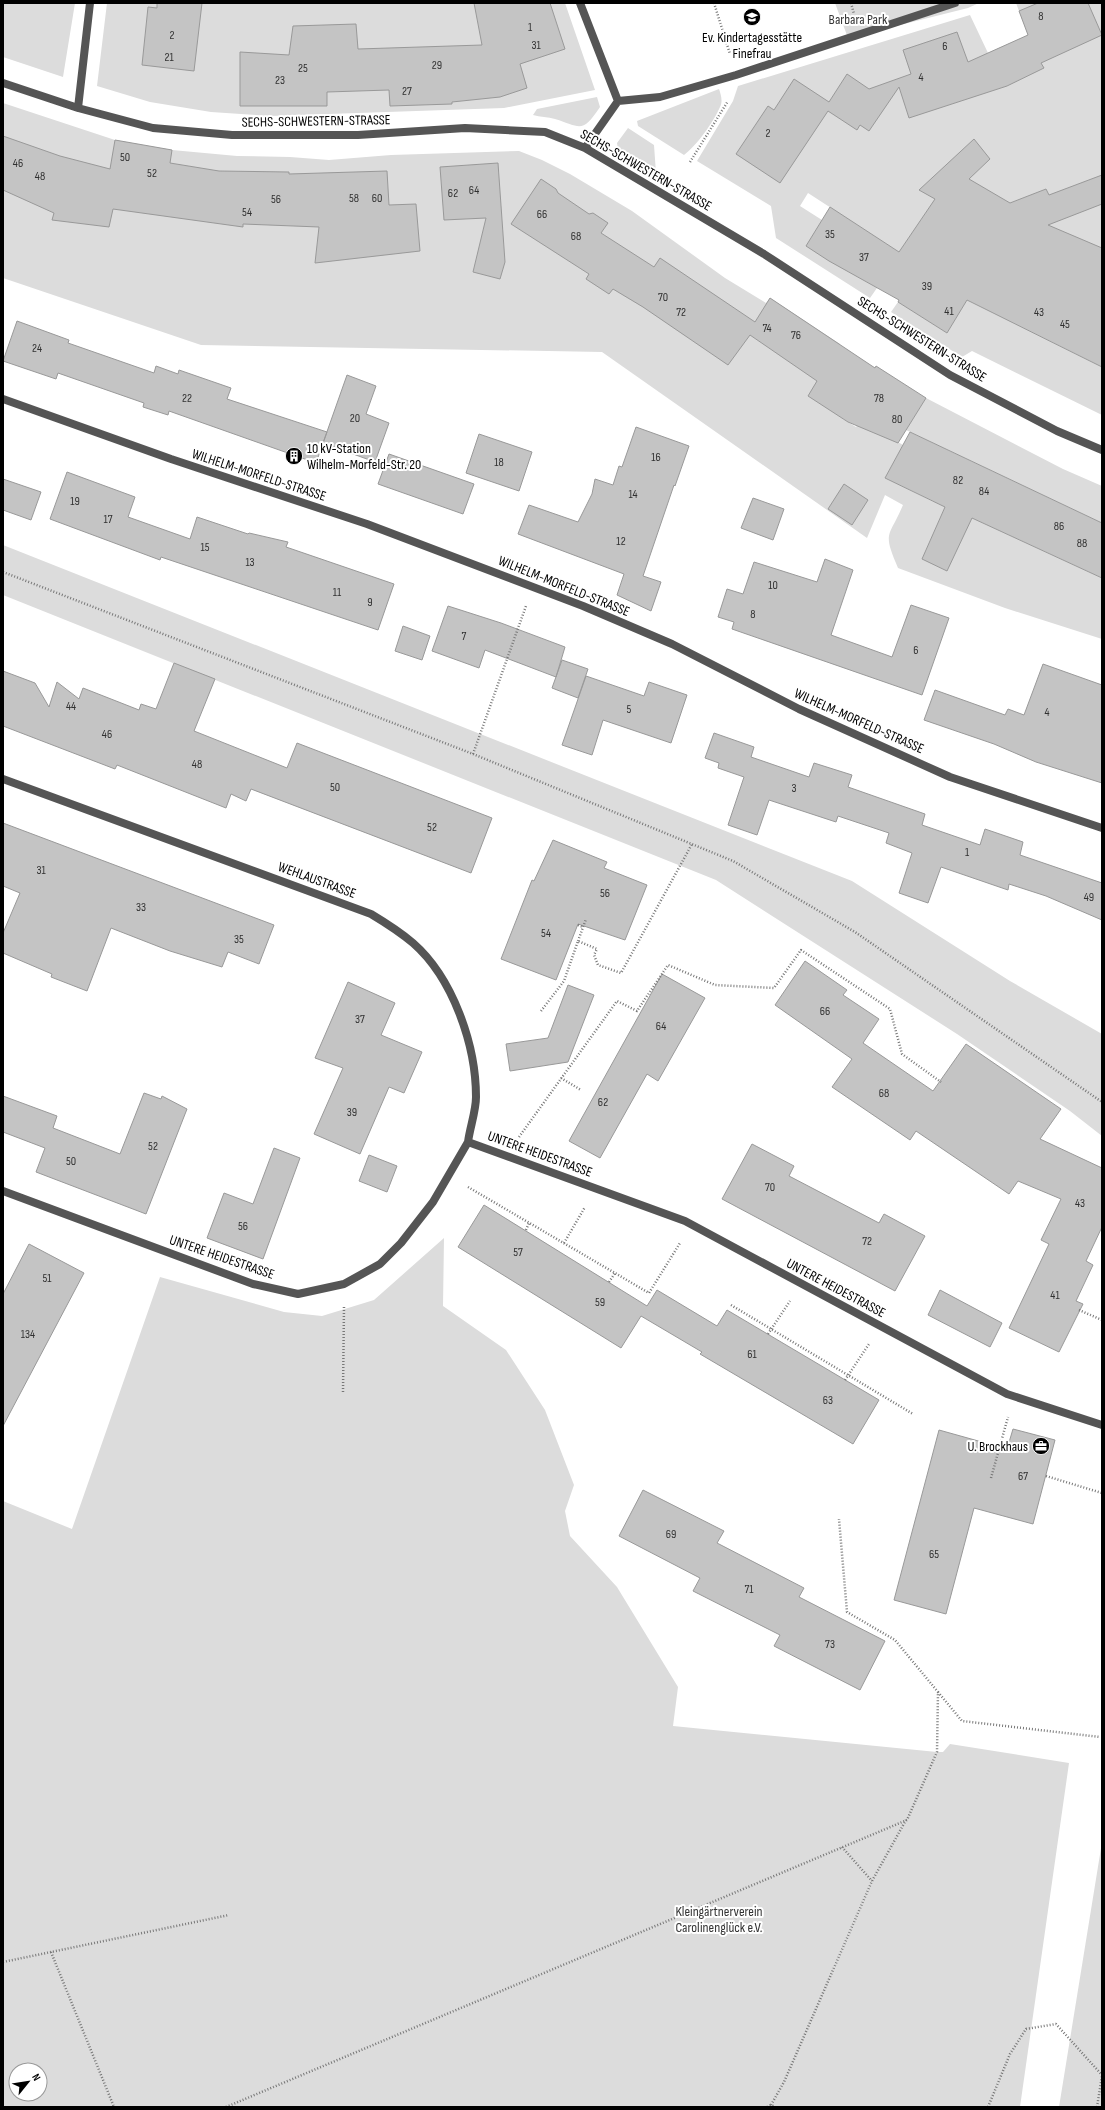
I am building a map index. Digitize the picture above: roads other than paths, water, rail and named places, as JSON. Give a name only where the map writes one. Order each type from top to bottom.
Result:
[{"type":"street","points":[[78,108],[90,3]]},
{"type":"street","points":[[580,3],[618,101]]},
{"type":"street","points":[[585,148],[618,101],[660,97],[736,75],[955,3]]},
{"type":"street","name":"SECHS-SCHWESTERN-STRASSE","points":[[3,83],[78,108],[153,128],[232,135],[358,135],[464,128],[545,132],[585,148],[764,254],[950,375],[1057,431],[1102,450]]},
{"type":"street","name":"WILHELM-MORFELD-STRASSE","points":[[3,399],[198,468],[368,524],[533,586],[672,644],[799,709],[950,777],[1102,828]]},
{"type":"street","name":"WEHLAUSTRASSE","points":[[3,779],[371,914],[393,927],[414,944],[431,963],[455,1002],[463,1022],[470,1051],[476,1097],[468,1142]]},
{"type":"street","name":"UNTERE HEIDESTRASSE","points":[[3,1192],[253,1284],[298,1294],[344,1284],[380,1264],[401,1243],[433,1202],[468,1142],[506,1154],[691,1224],[946,1362],[1013,1396],[1102,1425]]},
{"type":"place","name":"Ev. Kindertagesstätte Finefrau","points":[[752,17]]},
{"type":"place","name":"10 kV-Station Wilhelm-Morfeld-Str. 20","points":[[294,456]]},
{"type":"place","name":"U. Brockhaus","points":[[1041,1446]]},
{"type":"park label","name":"Barbara Park","points":[[858,19]]},
{"type":"park label","name":"Kleingärtnerverein Carolinenglück e.V.","points":[[719,1920]]}]
